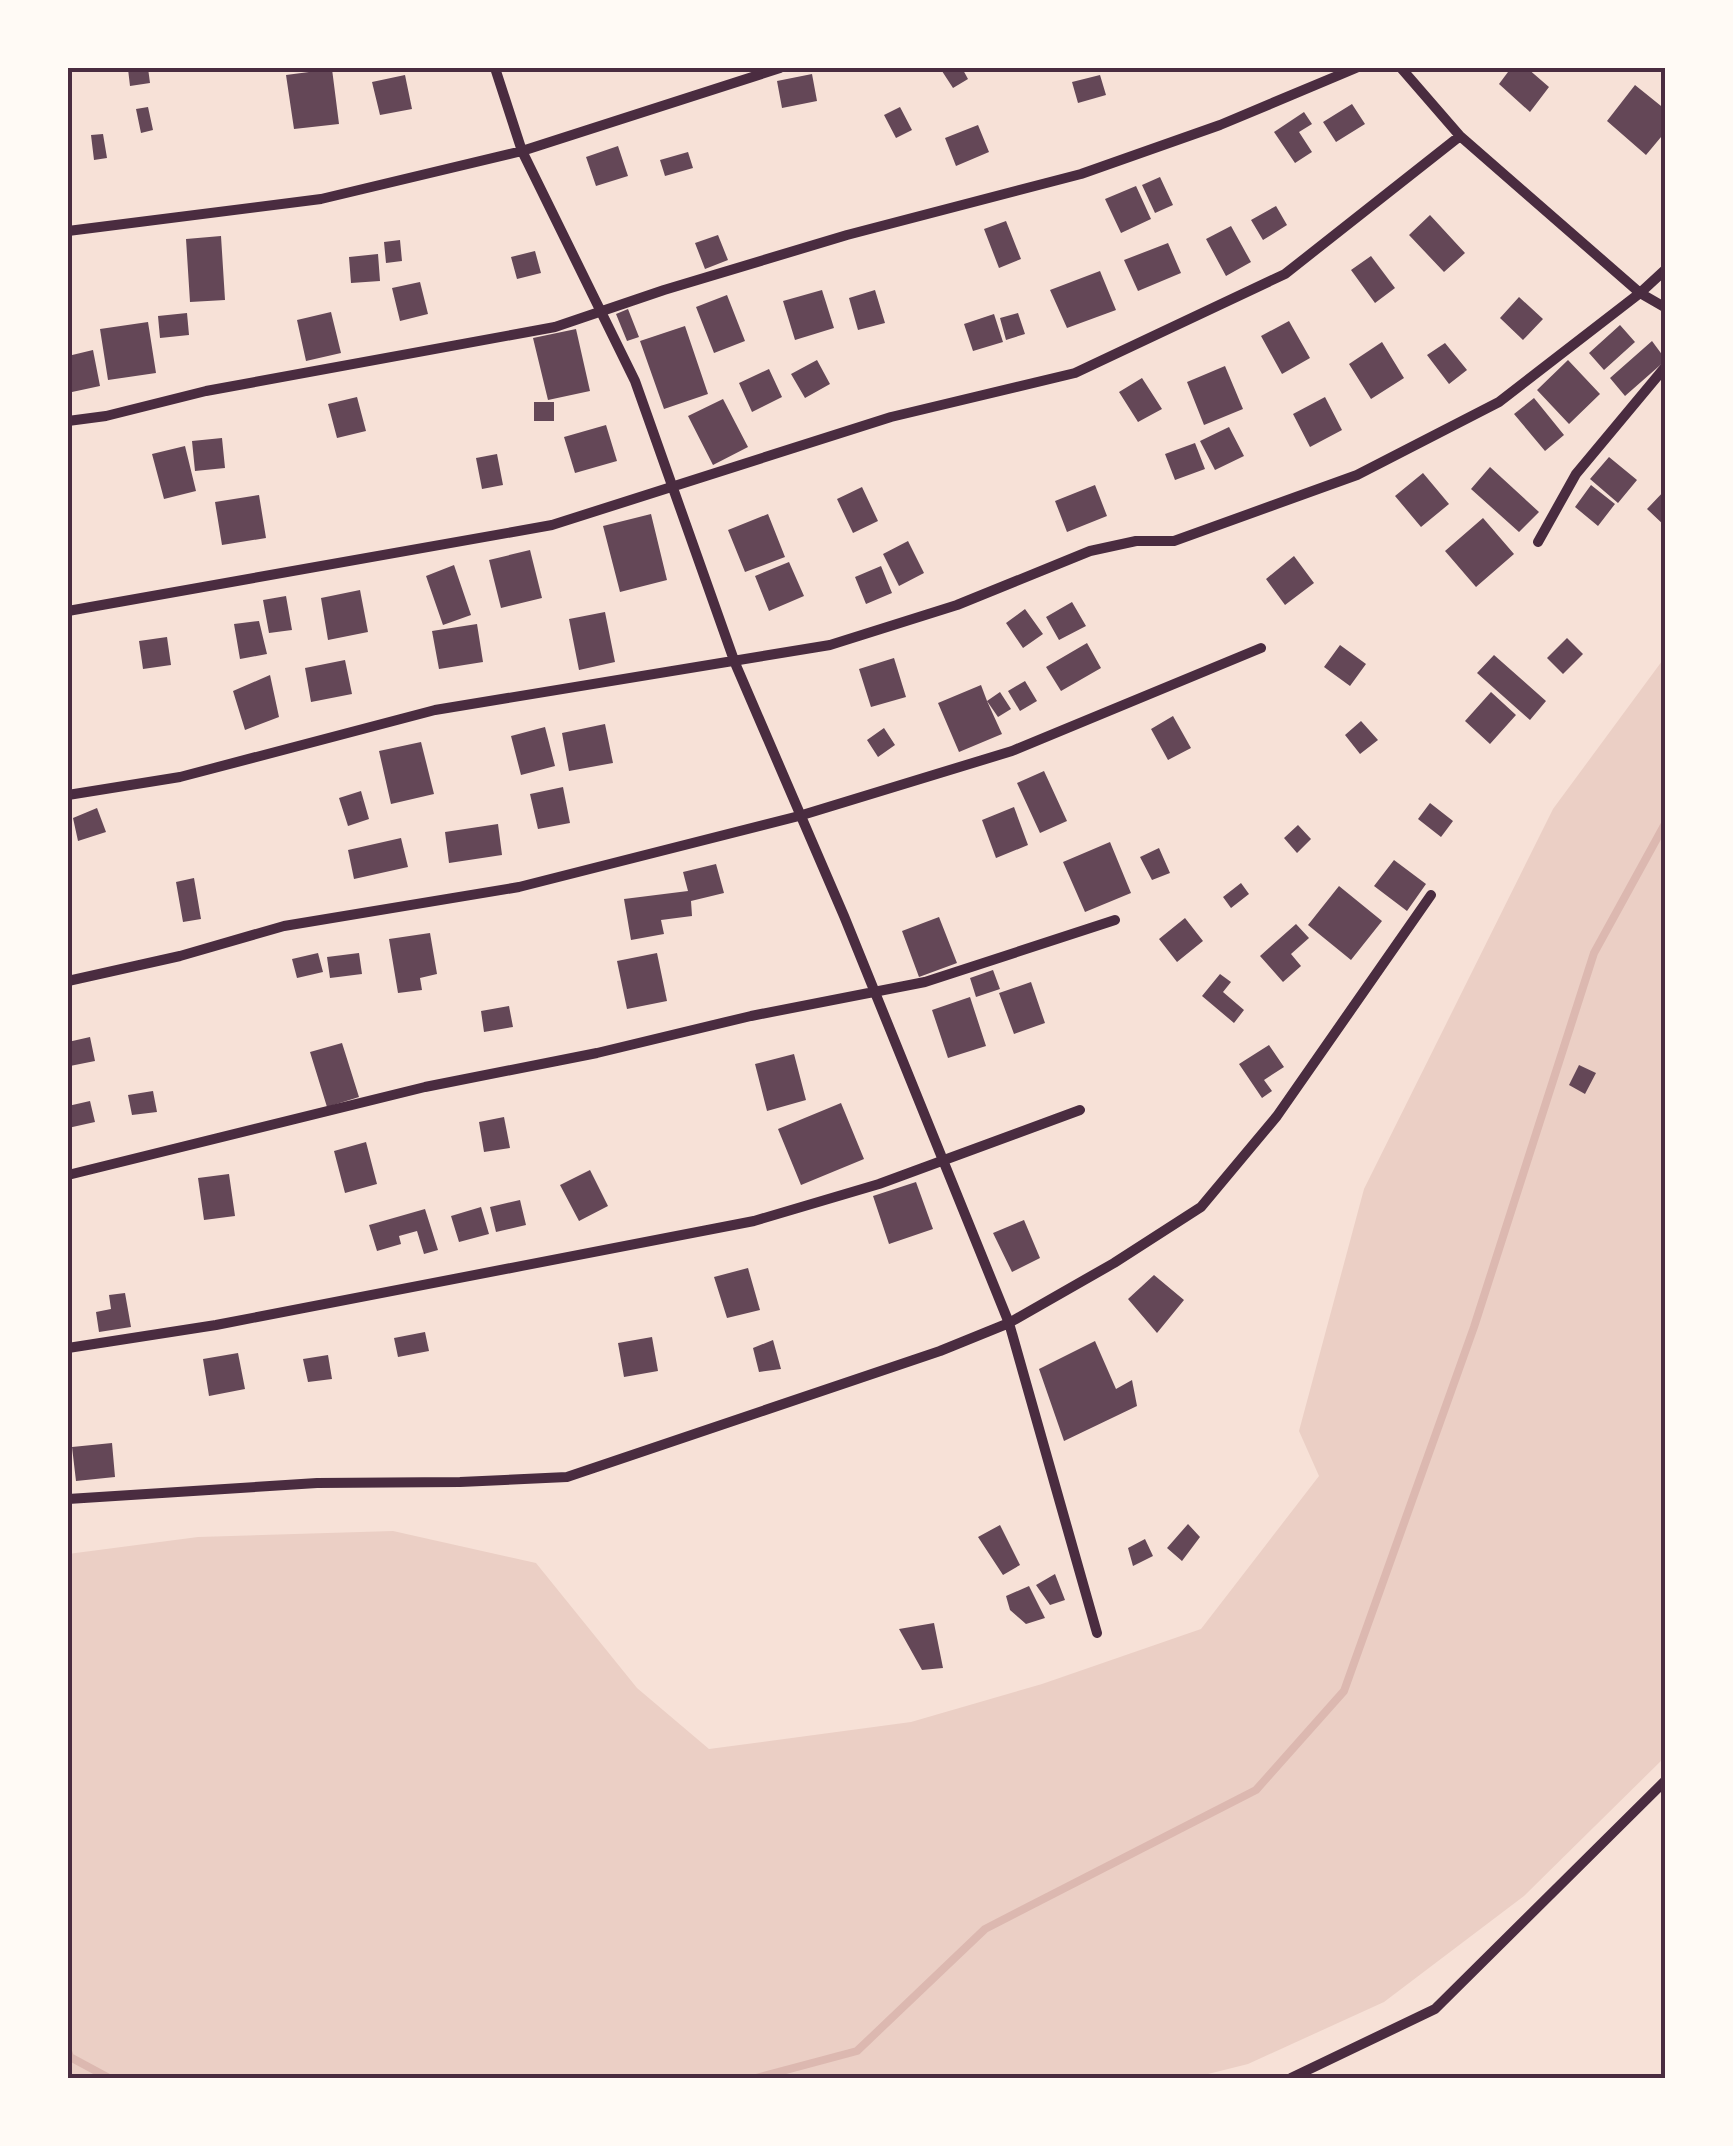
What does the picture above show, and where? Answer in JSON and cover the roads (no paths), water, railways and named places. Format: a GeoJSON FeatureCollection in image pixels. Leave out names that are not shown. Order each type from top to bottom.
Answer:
{"type":"FeatureCollection","features":[{"type":"Feature","properties":{"kind":"street"},"geometry":{"type":"LineString","coordinates":[[496,68],[522,151],[635,381],[735,663],[1009,1324],[1097,1633]]}},
{"type":"Feature","properties":{"kind":"street"},"geometry":{"type":"LineString","coordinates":[[68,231],[321,200],[522,151],[780,68]]}},
{"type":"Feature","properties":{"kind":"street"},"geometry":{"type":"LineString","coordinates":[[68,422],[206,391],[555,327],[846,235],[1081,174],[1220,126],[1356,68]]}},
{"type":"Feature","properties":{"kind":"street"},"geometry":{"type":"LineString","coordinates":[[1401,68],[1460,136],[1640,294],[1666,308]]}},
{"type":"Feature","properties":{"kind":"street"},"geometry":{"type":"LineString","coordinates":[[68,611],[552,525],[891,417],[1076,373],[1285,274],[1460,136]]}},
{"type":"Feature","properties":{"kind":"street"},"geometry":{"type":"LineString","coordinates":[[68,796],[180,777],[435,710],[830,645],[957,605],[1090,550],[1136,541],[1174,541],[1357,475],[1500,402],[1640,294],[1666,269]]}},
{"type":"Feature","properties":{"kind":"street"},"geometry":{"type":"LineString","coordinates":[[1538,542],[1576,474],[1666,366]]}},
{"type":"Feature","properties":{"kind":"street"},"geometry":{"type":"LineString","coordinates":[[68,981],[180,956],[284,926],[518,888],[799,816],[1012,750],[1261,648]]}},
{"type":"Feature","properties":{"kind":"street"},"geometry":{"type":"LineString","coordinates":[[68,1498],[317,1484],[566,1477],[1009,1324],[1201,1207],[1277,1116],[1431,896]]}},
{"type":"Feature","properties":{"kind":"street"},"geometry":{"type":"LineString","coordinates":[[68,1175],[425,1087],[924,982],[1115,920]]}},
{"type":"Feature","properties":{"kind":"street"},"geometry":{"type":"LineString","coordinates":[[68,1348],[216,1326],[754,1221],[942,1161],[1080,1110]]}},
{"type":"Feature","properties":{"kind":"street"},"geometry":{"type":"LineString","coordinates":[[1291,2078],[1435,2009],[1666,1780]]}},
{"type":"Feature","properties":{"kind":"waterway"},"geometry":{"type":"LineString","coordinates":[[756,2078],[857,2051],[985,1929],[1256,1790],[1344,1691],[1474,1327],[1594,953],[1666,822]]}},
{"type":"Feature","properties":{"kind":"waterway"},"geometry":{"type":"LineString","coordinates":[[68,2051],[70,2057],[109,2078]]}}]}
